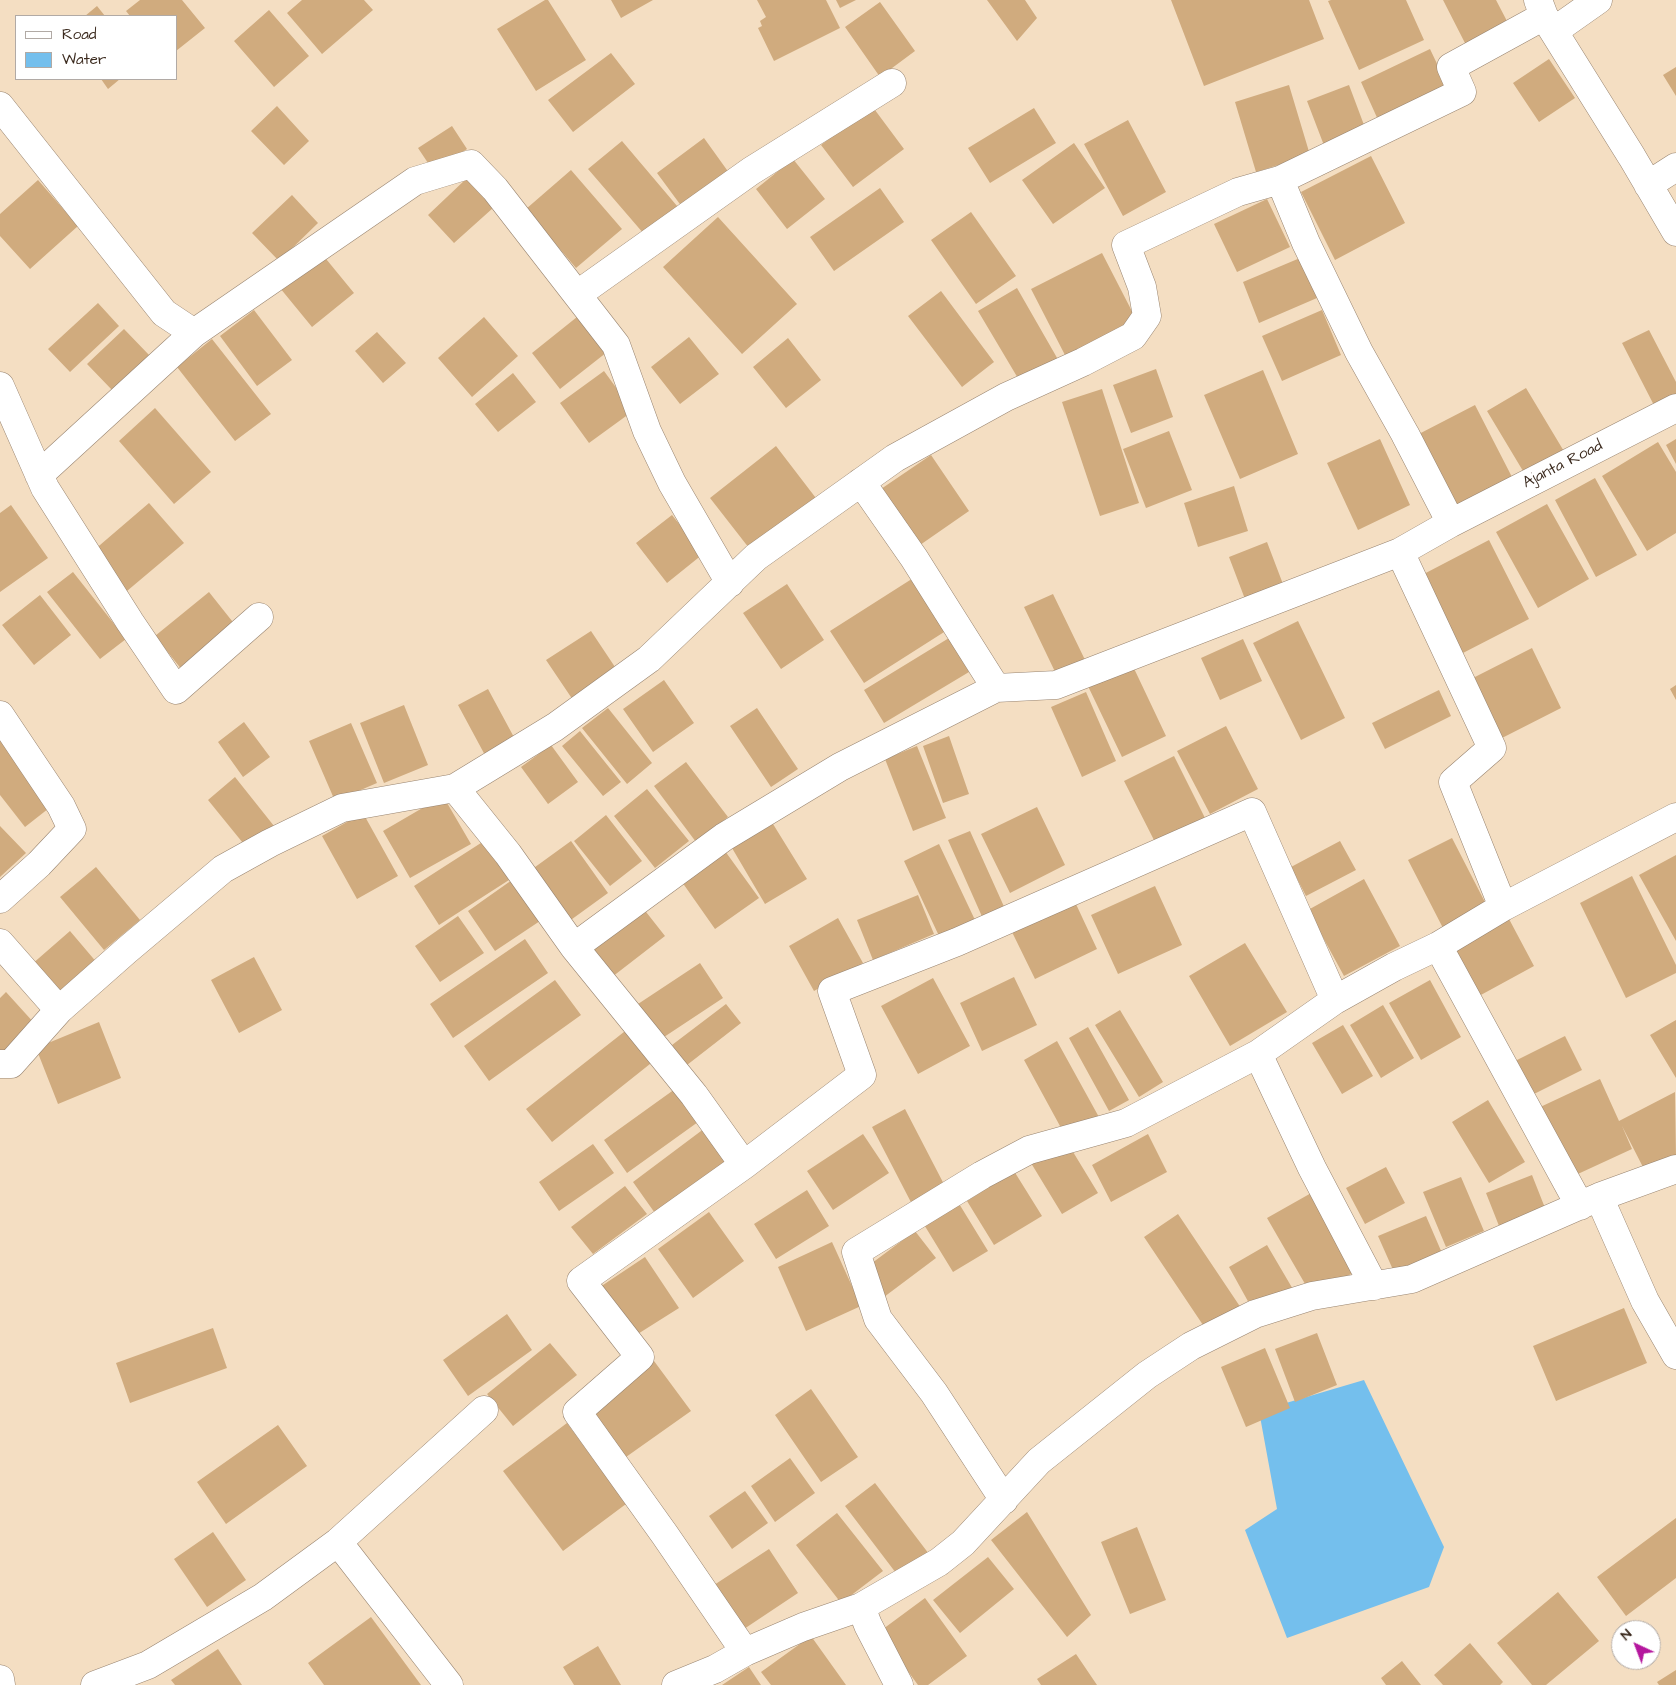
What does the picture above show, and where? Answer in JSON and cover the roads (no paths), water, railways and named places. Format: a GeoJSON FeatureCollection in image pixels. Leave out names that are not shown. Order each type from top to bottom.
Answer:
{"type":"FeatureCollection","features":[{"type":"Feature","properties":{"kind":"street"},"geometry":{"type":"LineString","coordinates":[[0,1064],[11,1064],[59,1010],[223,869],[270,843],[342,808],[455,788],[555,727],[649,659],[756,557],[895,458],[1006,397],[1083,362],[1133,336],[1147,316],[1142,287],[1126,245],[1238,192],[1280,180],[1462,92],[1451,67],[1545,16],[1598,0]]}},
{"type":"Feature","properties":{"kind":"street"},"geometry":{"type":"LineString","coordinates":[[1545,16],[1676,232]]}},
{"type":"Feature","properties":{"kind":"street"},"geometry":{"type":"LineString","coordinates":[[578,294],[751,171],[892,83]]}},
{"type":"Feature","properties":{"kind":"street"},"geometry":{"type":"LineString","coordinates":[[0,106],[164,313],[194,332]]}},
{"type":"Feature","properties":{"kind":"street"},"geometry":{"type":"LineString","coordinates":[[39,475],[194,332],[415,182],[471,164],[494,189],[616,345],[647,430],[672,483],[730,583]]}},
{"type":"Feature","properties":{"kind":"street"},"geometry":{"type":"LineString","coordinates":[[1648,185],[1676,167]]}},
{"type":"Feature","properties":{"kind":"street"},"geometry":{"type":"LineString","coordinates":[[1280,180],[1306,243],[1359,352],[1405,434],[1451,523]]}},
{"type":"Feature","properties":{"kind":"street"},"geometry":{"type":"LineString","coordinates":[[0,386],[39,475],[51,496],[125,614],[176,690],[259,617]]}},
{"type":"Feature","properties":{"kind":"street","name":"Ajanta Road"},"geometry":{"type":"LineString","coordinates":[[996,688],[1056,685],[1400,552],[1451,523],[1676,408]]}},
{"type":"Feature","properties":{"kind":"street"},"geometry":{"type":"LineString","coordinates":[[574,947],[724,837],[840,767],[996,688],[914,558],[861,482]]}},
{"type":"Feature","properties":{"kind":"street"},"geometry":{"type":"LineString","coordinates":[[1400,552],[1492,748],[1453,782],[1503,907]]}},
{"type":"Feature","properties":{"kind":"street"},"geometry":{"type":"LineString","coordinates":[[0,715],[61,806],[72,829],[39,864],[0,899]]}},
{"type":"Feature","properties":{"kind":"street"},"geometry":{"type":"LineString","coordinates":[[455,788],[508,854],[574,947],[694,1095],[744,1165]]}},
{"type":"Feature","properties":{"kind":"street"},"geometry":{"type":"LineString","coordinates":[[745,1652],[665,1535],[577,1412],[640,1357],[582,1281],[744,1165],[862,1075],[832,991],[957,942],[1252,812],[1335,1000]]}},
{"type":"Feature","properties":{"kind":"street"},"geometry":{"type":"LineString","coordinates":[[1004,1500],[934,1393],[878,1318],[856,1252],[982,1175],[1029,1150],[1126,1123],[1258,1054],[1335,1000],[1438,946],[1503,907],[1676,817]]}},
{"type":"Feature","properties":{"kind":"street"},"geometry":{"type":"LineString","coordinates":[[0,943],[59,1010]]}},
{"type":"Feature","properties":{"kind":"street"},"geometry":{"type":"LineString","coordinates":[[1438,946],[1590,1202],[1676,1355]]}},
{"type":"Feature","properties":{"kind":"street"},"geometry":{"type":"LineString","coordinates":[[1258,1054],[1312,1168],[1374,1286]]}},
{"type":"Feature","properties":{"kind":"street"},"geometry":{"type":"LineString","coordinates":[[676,1685],[715,1669],[745,1652],[803,1626],[861,1607],[939,1562],[963,1543],[1039,1461],[1147,1376],[1190,1346],[1255,1314],[1312,1296],[1412,1279],[1590,1202],[1676,1170]]}},
{"type":"Feature","properties":{"kind":"street"},"geometry":{"type":"LineString","coordinates":[[95,1685],[148,1665],[263,1597],[338,1542],[484,1410]]}},
{"type":"Feature","properties":{"kind":"street"},"geometry":{"type":"LineString","coordinates":[[338,1542],[449,1685]]}},
{"type":"Feature","properties":{"kind":"street"},"geometry":{"type":"LineString","coordinates":[[861,1607],[868,1625],[899,1685]]}},
{"type":"Feature","properties":{"kind":"street"},"geometry":{"type":"LineString","coordinates":[[0,1679],[1,1685]]}},
{"type":"Feature","properties":{"kind":"water"},"geometry":{"type":"Polygon","coordinates":[[[1364,1380],[1444,1547],[1429,1587],[1287,1638],[1245,1530],[1277,1509],[1259,1411],[1364,1380]]]}}]}
